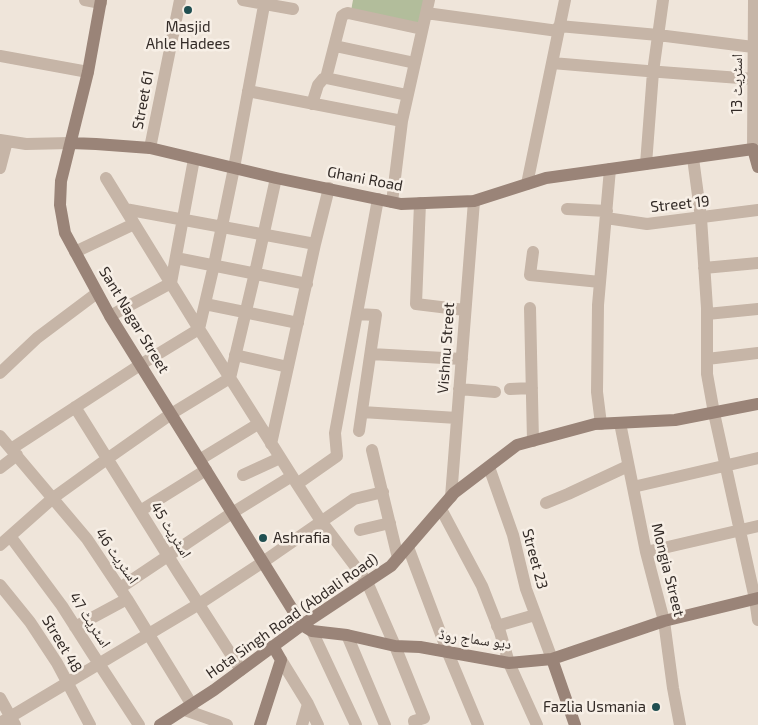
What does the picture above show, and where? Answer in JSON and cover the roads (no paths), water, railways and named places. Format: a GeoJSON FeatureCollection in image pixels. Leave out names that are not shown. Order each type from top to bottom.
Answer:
{"type":"FeatureCollection","features":[{"type":"Feature","properties":{"kind":"street"},"geometry":{"type":"LineString","coordinates":[[85,0],[101,1]]}},
{"type":"Feature","properties":{"kind":"street","name":"Street 61"},"geometry":{"type":"LineString","coordinates":[[150,148],[180,0]]}},
{"type":"Feature","properties":{"kind":"street"},"geometry":{"type":"LineString","coordinates":[[243,0],[265,2],[293,9]]}},
{"type":"Feature","properties":{"kind":"street"},"geometry":{"type":"LineString","coordinates":[[392,202],[402,121],[428,0]]}},
{"type":"Feature","properties":{"kind":"street"},"geometry":{"type":"LineString","coordinates":[[527,184],[565,0]]}},
{"type":"Feature","properties":{"kind":"street"},"geometry":{"type":"LineString","coordinates":[[646,164],[653,72],[663,0]]}},
{"type":"Feature","properties":{"kind":"street","name":"اسٹریٹ 13"},"geometry":{"type":"LineString","coordinates":[[754,0],[753,47],[756,158]]}},
{"type":"Feature","properties":{"kind":"street","name":"Sant Nagar Street"},"geometry":{"type":"LineString","coordinates":[[101,1],[88,72],[62,181],[60,205],[65,234],[110,316],[140,365],[263,562],[307,628]]}},
{"type":"Feature","properties":{"kind":"street"},"geometry":{"type":"LineString","coordinates":[[0,468],[14,452],[74,407],[199,329],[234,168],[265,2]]}},
{"type":"Feature","properties":{"kind":"street"},"geometry":{"type":"LineString","coordinates":[[326,78],[344,14],[348,13],[422,29]]}},
{"type":"Feature","properties":{"kind":"street"},"geometry":{"type":"LineString","coordinates":[[426,13],[559,29],[658,35],[753,47]]}},
{"type":"Feature","properties":{"kind":"street"},"geometry":{"type":"LineString","coordinates":[[335,46],[415,63]]}},
{"type":"Feature","properties":{"kind":"street"},"geometry":{"type":"LineString","coordinates":[[0,56],[88,72]]}},
{"type":"Feature","properties":{"kind":"street"},"geometry":{"type":"LineString","coordinates":[[552,63],[653,72],[755,73]]}},
{"type":"Feature","properties":{"kind":"street"},"geometry":{"type":"LineString","coordinates":[[312,104],[318,84],[326,78],[407,95]]}},
{"type":"Feature","properties":{"kind":"street"},"geometry":{"type":"LineString","coordinates":[[248,91],[402,121]]}},
{"type":"Feature","properties":{"kind":"street"},"geometry":{"type":"LineString","coordinates":[[0,168],[4,141]]}},
{"type":"Feature","properties":{"kind":"street","name":"Ghani Road"},"geometry":{"type":"LineString","coordinates":[[4,141],[26,144],[72,143],[150,148],[276,178],[401,204],[474,201],[546,178],[646,164],[693,158],[756,158]]}},
{"type":"Feature","properties":{"kind":"street"},"geometry":{"type":"LineString","coordinates":[[171,283],[194,158]]}},
{"type":"Feature","properties":{"kind":"street"},"geometry":{"type":"LineString","coordinates":[[693,158],[701,218],[707,314],[707,374],[756,599],[758,620]]}},
{"type":"Feature","properties":{"kind":"street"},"geometry":{"type":"LineString","coordinates":[[600,424],[597,392],[598,305],[610,169]]}},
{"type":"Feature","properties":{"kind":"street"},"geometry":{"type":"LineString","coordinates":[[106,178],[294,480],[321,521],[367,582],[424,718],[414,721],[415,725]]}},
{"type":"Feature","properties":{"kind":"street"},"geometry":{"type":"LineString","coordinates":[[0,545],[53,498],[171,414],[230,378],[276,178]]}},
{"type":"Feature","properties":{"kind":"street"},"geometry":{"type":"LineString","coordinates":[[271,444],[329,188]]}},
{"type":"Feature","properties":{"kind":"street"},"geometry":{"type":"LineString","coordinates":[[75,627],[124,593],[168,556],[232,513],[337,456],[335,433],[378,199]]}},
{"type":"Feature","properties":{"kind":"street","name":"Vishnu Street"},"geometry":{"type":"LineString","coordinates":[[451,497],[474,201]]}},
{"type":"Feature","properties":{"kind":"street"},"geometry":{"type":"LineString","coordinates":[[420,203],[416,304],[465,310]]}},
{"type":"Feature","properties":{"kind":"street"},"geometry":{"type":"LineString","coordinates":[[125,209],[315,244]]}},
{"type":"Feature","properties":{"kind":"street","name":"Street 19"},"geometry":{"type":"LineString","coordinates":[[567,209],[647,224],[758,210]]}},
{"type":"Feature","properties":{"kind":"street"},"geometry":{"type":"LineString","coordinates":[[75,252],[134,224]]}},
{"type":"Feature","properties":{"kind":"street"},"geometry":{"type":"LineString","coordinates":[[533,252],[530,275],[600,282]]}},
{"type":"Feature","properties":{"kind":"street"},"geometry":{"type":"LineString","coordinates":[[176,258],[306,284]]}},
{"type":"Feature","properties":{"kind":"street"},"geometry":{"type":"LineString","coordinates":[[704,268],[758,263]]}},
{"type":"Feature","properties":{"kind":"street"},"geometry":{"type":"LineString","coordinates":[[110,316],[171,283]]}},
{"type":"Feature","properties":{"kind":"street"},"geometry":{"type":"LineString","coordinates":[[0,373],[37,338],[97,293]]}},
{"type":"Feature","properties":{"kind":"street"},"geometry":{"type":"LineString","coordinates":[[205,304],[298,323]]}},
{"type":"Feature","properties":{"kind":"street"},"geometry":{"type":"LineString","coordinates":[[530,308],[533,441]]}},
{"type":"Feature","properties":{"kind":"street"},"geometry":{"type":"LineString","coordinates":[[707,314],[758,309]]}},
{"type":"Feature","properties":{"kind":"street"},"geometry":{"type":"LineString","coordinates":[[357,314],[376,315],[359,431]]}},
{"type":"Feature","properties":{"kind":"street"},"geometry":{"type":"LineString","coordinates":[[707,359],[758,353]]}},
{"type":"Feature","properties":{"kind":"street"},"geometry":{"type":"LineString","coordinates":[[371,354],[462,359]]}},
{"type":"Feature","properties":{"kind":"street"},"geometry":{"type":"LineString","coordinates":[[235,355],[288,367]]}},
{"type":"Feature","properties":{"kind":"street"},"geometry":{"type":"LineString","coordinates":[[510,389],[532,388]]}},
{"type":"Feature","properties":{"kind":"street"},"geometry":{"type":"LineString","coordinates":[[459,390],[495,392]]}},
{"type":"Feature","properties":{"kind":"street","name":"Hota Singh Road (Abdali Road)"},"geometry":{"type":"LineString","coordinates":[[160,725],[189,707],[273,646],[307,628],[367,582],[392,566],[454,493],[517,446],[595,424],[675,420],[758,404]]}},
{"type":"Feature","properties":{"kind":"street","name":"اسٹریٹ 45"},"geometry":{"type":"LineString","coordinates":[[74,407],[241,670]]}},
{"type":"Feature","properties":{"kind":"street"},"geometry":{"type":"LineString","coordinates":[[362,412],[457,418]]}},
{"type":"Feature","properties":{"kind":"street","name":"Mongia Street"},"geometry":{"type":"LineString","coordinates":[[620,423],[646,552],[664,621],[680,725]]}},
{"type":"Feature","properties":{"kind":"street"},"geometry":{"type":"LineString","coordinates":[[140,511],[258,424]]}},
{"type":"Feature","properties":{"kind":"street","name":"اسٹریٹ 46"},"geometry":{"type":"LineString","coordinates":[[0,436],[87,539],[149,634],[189,707]]}},
{"type":"Feature","properties":{"kind":"street"},"geometry":{"type":"LineString","coordinates":[[372,450],[398,558]]}},
{"type":"Feature","properties":{"kind":"street"},"geometry":{"type":"LineString","coordinates":[[243,475],[280,458]]}},
{"type":"Feature","properties":{"kind":"street"},"geometry":{"type":"LineString","coordinates":[[633,487],[758,458]]}},
{"type":"Feature","properties":{"kind":"street"},"geometry":{"type":"LineString","coordinates":[[546,503],[628,466]]}},
{"type":"Feature","properties":{"kind":"street","name":"Street 23"},"geometry":{"type":"LineString","coordinates":[[489,467],[513,535],[526,589],[552,659]]}},
{"type":"Feature","properties":{"kind":"street"},"geometry":{"type":"LineString","coordinates":[[0,698],[8,722],[67,683],[199,604],[354,499],[382,492]]}},
{"type":"Feature","properties":{"kind":"street"},"geometry":{"type":"LineString","coordinates":[[441,509],[482,586],[509,663],[537,725]]}},
{"type":"Feature","properties":{"kind":"street"},"geometry":{"type":"LineString","coordinates":[[360,530],[390,523]]}},
{"type":"Feature","properties":{"kind":"street"},"geometry":{"type":"LineString","coordinates":[[646,552],[758,526]]}},
{"type":"Feature","properties":{"kind":"street","name":"اسٹریٹ 47"},"geometry":{"type":"LineString","coordinates":[[10,536],[62,606],[139,725]]}},
{"type":"Feature","properties":{"kind":"street"},"geometry":{"type":"LineString","coordinates":[[408,547],[448,653],[478,725]]}},
{"type":"Feature","properties":{"kind":"street","name":"Street 48"},"geometry":{"type":"LineString","coordinates":[[0,585],[30,622],[57,663],[90,725]]}},
{"type":"Feature","properties":{"kind":"street","name":"دیو سماج روڈ"},"geometry":{"type":"LineString","coordinates":[[307,628],[395,646],[420,648],[509,663],[552,659],[664,621],[756,599]]}},
{"type":"Feature","properties":{"kind":"street"},"geometry":{"type":"LineString","coordinates":[[497,626],[535,615]]}},
{"type":"Feature","properties":{"kind":"street"},"geometry":{"type":"LineString","coordinates":[[307,628],[356,725]]}},
{"type":"Feature","properties":{"kind":"street"},"geometry":{"type":"LineString","coordinates":[[347,635],[385,725]]}},
{"type":"Feature","properties":{"kind":"street"},"geometry":{"type":"LineString","coordinates":[[273,646],[308,704],[318,725]]}},
{"type":"Feature","properties":{"kind":"street"},"geometry":{"type":"LineString","coordinates":[[552,659],[575,725]]}},
{"type":"Feature","properties":{"kind":"street"},"geometry":{"type":"LineString","coordinates":[[260,725],[281,660]]}},
{"type":"Feature","properties":{"kind":"street"},"geometry":{"type":"LineString","coordinates":[[302,725],[308,704]]}},
{"type":"Feature","properties":{"kind":"street"},"geometry":{"type":"LineString","coordinates":[[189,707],[226,725]]}},
{"type":"Feature","properties":{"kind":"place","name":"Masjid Ahle Hadees"},"geometry":{"type":"Point","coordinates":[188,10]}},
{"type":"Feature","properties":{"kind":"place","name":"Ashrafia"},"geometry":{"type":"Point","coordinates":[263,538]}},
{"type":"Feature","properties":{"kind":"place","name":"Fazlia Usmania"},"geometry":{"type":"Point","coordinates":[656,707]}}]}
